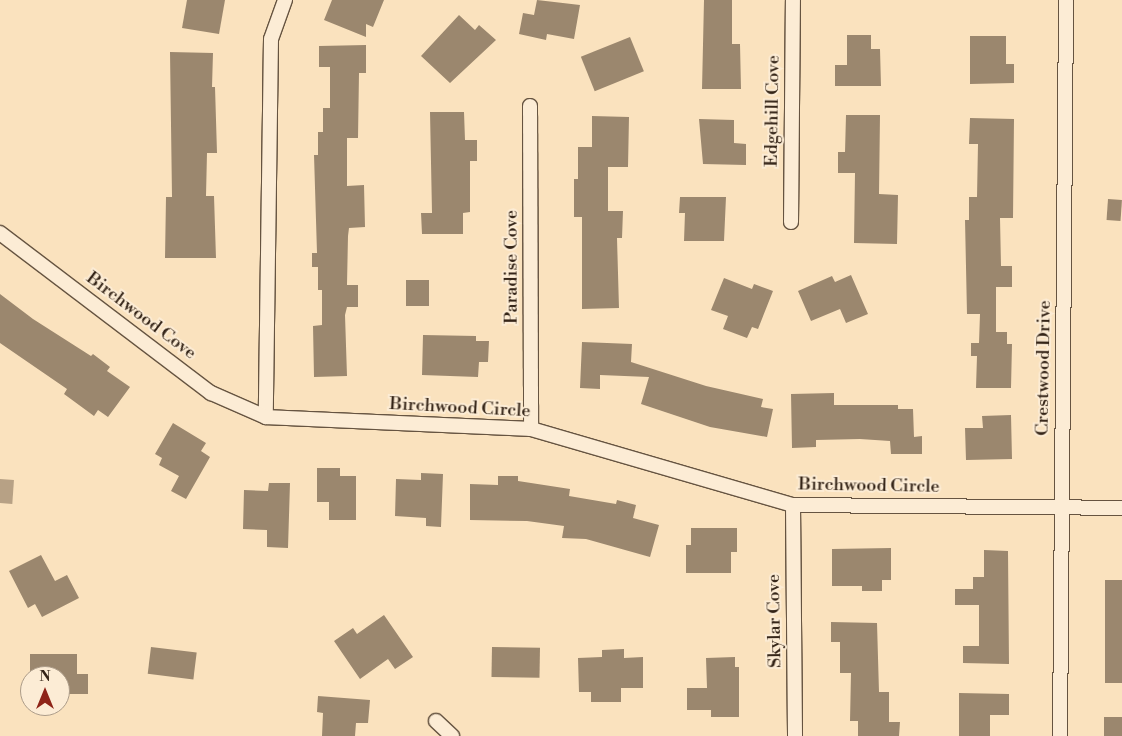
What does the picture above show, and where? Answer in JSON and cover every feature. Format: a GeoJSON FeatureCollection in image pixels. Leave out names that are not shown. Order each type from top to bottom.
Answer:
{"type":"FeatureCollection","features":[{"type":"Feature","properties":{"kind":"street"},"geometry":{"type":"LineString","coordinates":[[266,417],[271,39],[284,0]]}},
{"type":"Feature","properties":{"kind":"street","name":"Edgehill Cove"},"geometry":{"type":"LineString","coordinates":[[791,222],[793,0]]}},
{"type":"Feature","properties":{"kind":"street","name":"Crestwood Drive"},"geometry":{"type":"LineString","coordinates":[[1060,736],[1066,0]]}},
{"type":"Feature","properties":{"kind":"street","name":"Paradise Cove"},"geometry":{"type":"LineString","coordinates":[[530,106],[531,429]]}},
{"type":"Feature","properties":{"kind":"street","name":"Birchwood Cove"},"geometry":{"type":"LineString","coordinates":[[0,233],[211,393],[266,417]]}},
{"type":"Feature","properties":{"kind":"street","name":"Birchwood Circle"},"geometry":{"type":"LineString","coordinates":[[266,417],[531,429],[792,505],[1061,507]]}},
{"type":"Feature","properties":{"kind":"street","name":"Skylar Cove"},"geometry":{"type":"LineString","coordinates":[[792,505],[795,736]]}},
{"type":"Feature","properties":{"kind":"street"},"geometry":{"type":"LineString","coordinates":[[1061,507],[1122,508]]}},
{"type":"Feature","properties":{"kind":"street"},"geometry":{"type":"LineString","coordinates":[[436,721],[452,736]]}},
{"type":"Feature","properties":{"kind":"shaded area"},"geometry":{"type":"Polygon","coordinates":[[[0,479],[14,480],[12,504],[0,503],[0,479]]]}},
{"type":"Feature","properties":{"kind":"building"},"geometry":{"type":"Polygon","coordinates":[[[187,0],[225,0],[219,34],[182,28],[187,0]]]}},
{"type":"Feature","properties":{"kind":"building"},"geometry":{"type":"Polygon","coordinates":[[[332,0],[384,0],[373,27],[366,24],[366,37],[324,20],[332,0]]]}},
{"type":"Feature","properties":{"kind":"building"},"geometry":{"type":"Polygon","coordinates":[[[537,0],[580,5],[574,39],[547,34],[546,40],[519,34],[523,13],[534,15],[537,0]]]}},
{"type":"Feature","properties":{"kind":"building"},"geometry":{"type":"Polygon","coordinates":[[[704,0],[732,0],[732,44],[740,44],[741,89],[702,89],[704,0]]]}},
{"type":"Feature","properties":{"kind":"building"},"geometry":{"type":"Polygon","coordinates":[[[459,15],[475,30],[479,25],[496,40],[450,83],[421,56],[459,15]]]}},
{"type":"Feature","properties":{"kind":"building"},"geometry":{"type":"Polygon","coordinates":[[[847,35],[871,35],[871,49],[880,49],[881,86],[835,86],[835,65],[847,65],[847,35]]]}},
{"type":"Feature","properties":{"kind":"building"},"geometry":{"type":"Polygon","coordinates":[[[970,36],[1006,36],[1006,64],[1014,64],[1014,83],[970,84],[970,36]]]}},
{"type":"Feature","properties":{"kind":"building"},"geometry":{"type":"Polygon","coordinates":[[[630,37],[644,71],[595,91],[581,57],[630,37]]]}},
{"type":"Feature","properties":{"kind":"building"},"geometry":{"type":"Polygon","coordinates":[[[366,45],[366,73],[359,73],[358,138],[347,138],[347,186],[364,185],[365,227],[349,228],[348,236],[347,285],[358,285],[358,307],[347,307],[345,315],[347,376],[314,377],[313,326],[322,325],[322,290],[318,290],[318,267],[312,267],[312,253],[317,253],[314,155],[318,155],[318,132],[323,132],[323,108],[330,108],[330,67],[319,67],[319,46],[366,45]]]}},
{"type":"Feature","properties":{"kind":"building"},"geometry":{"type":"Polygon","coordinates":[[[170,52],[213,53],[212,87],[215,87],[217,153],[207,153],[206,196],[214,196],[216,258],[165,258],[166,197],[172,197],[170,52]]]}},
{"type":"Feature","properties":{"kind":"building"},"geometry":{"type":"Polygon","coordinates":[[[430,112],[464,112],[465,140],[477,140],[477,161],[470,161],[470,212],[463,213],[463,234],[422,234],[421,213],[432,213],[430,112]]]}},
{"type":"Feature","properties":{"kind":"building"},"geometry":{"type":"Polygon","coordinates":[[[846,115],[880,115],[879,194],[898,195],[897,244],[854,243],[855,173],[838,173],[838,152],[845,152],[846,115]]]}},
{"type":"Feature","properties":{"kind":"building"},"geometry":{"type":"Polygon","coordinates":[[[592,116],[629,117],[628,167],[608,167],[608,211],[623,211],[622,238],[617,238],[619,308],[582,309],[582,217],[574,217],[574,179],[578,179],[578,147],[592,147],[592,116]]]}},
{"type":"Feature","properties":{"kind":"building"},"geometry":{"type":"Polygon","coordinates":[[[970,118],[1014,119],[1013,218],[1000,218],[1001,266],[1012,266],[1012,287],[996,287],[996,332],[1007,332],[1007,344],[1012,344],[1011,388],[976,388],[977,356],[971,356],[971,343],[979,343],[980,314],[967,314],[965,220],[969,220],[969,197],[977,197],[978,144],[969,144],[970,118]]]}},
{"type":"Feature","properties":{"kind":"building"},"geometry":{"type":"Polygon","coordinates":[[[699,119],[734,120],[734,143],[746,144],[746,165],[703,164],[699,119]]]}},
{"type":"Feature","properties":{"kind":"building"},"geometry":{"type":"Polygon","coordinates":[[[680,197],[726,197],[724,241],[684,241],[685,213],[679,213],[680,197]]]}},
{"type":"Feature","properties":{"kind":"building"},"geometry":{"type":"Polygon","coordinates":[[[1108,199],[1122,200],[1121,221],[1107,220],[1108,199]]]}},
{"type":"Feature","properties":{"kind":"building"},"geometry":{"type":"Polygon","coordinates":[[[851,275],[868,314],[846,323],[840,309],[811,321],[798,291],[832,276],[835,282],[851,275]]]}},
{"type":"Feature","properties":{"kind":"building"},"geometry":{"type":"Polygon","coordinates":[[[724,278],[752,289],[754,284],[773,291],[758,329],[752,327],[747,338],[723,329],[728,316],[711,310],[724,278]]]}},
{"type":"Feature","properties":{"kind":"building"},"geometry":{"type":"Polygon","coordinates":[[[406,280],[429,280],[429,306],[406,306],[406,280]]]}},
{"type":"Feature","properties":{"kind":"building"},"geometry":{"type":"Polygon","coordinates":[[[0,294],[33,319],[91,356],[93,354],[110,367],[107,371],[130,387],[108,417],[98,410],[94,416],[64,394],[67,389],[0,343],[0,294]]]}},
{"type":"Feature","properties":{"kind":"building"},"geometry":{"type":"Polygon","coordinates":[[[423,335],[476,336],[476,341],[489,341],[488,362],[479,362],[478,377],[422,375],[423,335]]]}},
{"type":"Feature","properties":{"kind":"building"},"geometry":{"type":"Polygon","coordinates":[[[582,342],[632,344],[631,362],[706,386],[763,399],[761,407],[773,409],[767,437],[710,427],[641,404],[649,377],[600,375],[600,389],[580,388],[582,342]]]}},
{"type":"Feature","properties":{"kind":"building"},"geometry":{"type":"Polygon","coordinates":[[[834,393],[834,405],[898,405],[898,409],[913,409],[914,437],[922,436],[922,454],[891,454],[890,441],[860,439],[816,440],[816,447],[792,448],[791,394],[834,393]]]}},
{"type":"Feature","properties":{"kind":"building"},"geometry":{"type":"Polygon","coordinates":[[[1011,415],[1012,459],[966,460],[965,428],[983,428],[982,416],[1011,415]]]}},
{"type":"Feature","properties":{"kind":"building"},"geometry":{"type":"Polygon","coordinates":[[[173,423],[206,443],[201,451],[210,457],[186,499],[171,491],[179,476],[159,465],[162,458],[155,454],[173,423]]]}},
{"type":"Feature","properties":{"kind":"building"},"geometry":{"type":"Polygon","coordinates":[[[317,468],[340,468],[340,476],[356,476],[356,520],[329,520],[329,502],[317,502],[317,468]]]}},
{"type":"Feature","properties":{"kind":"building"},"geometry":{"type":"Polygon","coordinates":[[[421,473],[443,474],[441,527],[426,526],[426,518],[395,516],[396,479],[421,480],[421,473]]]}},
{"type":"Feature","properties":{"kind":"building"},"geometry":{"type":"Polygon","coordinates":[[[498,476],[518,476],[518,481],[570,489],[569,496],[616,504],[617,500],[636,505],[633,518],[659,525],[650,557],[586,539],[562,538],[564,526],[527,521],[470,520],[470,484],[498,485],[498,476]]]}},
{"type":"Feature","properties":{"kind":"building"},"geometry":{"type":"Polygon","coordinates":[[[269,483],[290,483],[288,548],[267,547],[267,530],[243,529],[244,490],[268,491],[269,483]]]}},
{"type":"Feature","properties":{"kind":"building"},"geometry":{"type":"Polygon","coordinates":[[[691,528],[737,528],[737,552],[731,552],[731,573],[686,573],[686,545],[691,545],[691,528]]]}},
{"type":"Feature","properties":{"kind":"building"},"geometry":{"type":"Polygon","coordinates":[[[891,548],[891,580],[882,580],[882,591],[862,591],[862,586],[832,586],[832,549],[891,548]]]}},
{"type":"Feature","properties":{"kind":"building"},"geometry":{"type":"Polygon","coordinates":[[[984,550],[1008,551],[1009,664],[963,663],[963,646],[979,646],[979,605],[955,605],[955,589],[973,589],[973,577],[984,577],[984,550]]]}},
{"type":"Feature","properties":{"kind":"building"},"geometry":{"type":"Polygon","coordinates":[[[41,555],[55,581],[67,575],[79,598],[42,617],[35,604],[28,608],[9,571],[41,555]]]}},
{"type":"Feature","properties":{"kind":"building"},"geometry":{"type":"Polygon","coordinates":[[[1105,580],[1122,580],[1122,683],[1105,683],[1105,580]]]}},
{"type":"Feature","properties":{"kind":"building"},"geometry":{"type":"Polygon","coordinates":[[[384,615],[413,657],[395,669],[388,659],[360,679],[334,641],[353,628],[357,634],[384,615]]]}},
{"type":"Feature","properties":{"kind":"building"},"geometry":{"type":"Polygon","coordinates":[[[831,622],[877,623],[879,692],[889,692],[889,722],[900,722],[899,736],[858,736],[858,721],[850,721],[851,673],[840,673],[840,642],[831,642],[831,622]]]}},
{"type":"Feature","properties":{"kind":"building"},"geometry":{"type":"Polygon","coordinates":[[[151,647],[197,653],[193,679],[148,674],[151,647]]]}},
{"type":"Feature","properties":{"kind":"building"},"geometry":{"type":"Polygon","coordinates":[[[492,647],[540,648],[539,678],[491,677],[492,647]]]}},
{"type":"Feature","properties":{"kind":"building"},"geometry":{"type":"Polygon","coordinates":[[[624,649],[624,658],[643,657],[643,688],[621,688],[621,702],[591,702],[591,692],[579,692],[578,658],[602,657],[602,650],[624,649]]]}},
{"type":"Feature","properties":{"kind":"building"},"geometry":{"type":"Polygon","coordinates":[[[30,654],[77,654],[77,674],[88,674],[88,694],[70,694],[70,666],[30,666],[30,654]]]}},
{"type":"Feature","properties":{"kind":"building"},"geometry":{"type":"Polygon","coordinates":[[[735,657],[735,667],[739,667],[739,717],[711,717],[711,710],[687,710],[687,688],[707,688],[706,658],[735,657]]]}},
{"type":"Feature","properties":{"kind":"building"},"geometry":{"type":"Polygon","coordinates":[[[959,693],[1009,694],[1009,715],[990,715],[990,736],[959,736],[959,693]]]}},
{"type":"Feature","properties":{"kind":"building"},"geometry":{"type":"Polygon","coordinates":[[[318,696],[370,700],[368,723],[356,723],[355,736],[322,736],[323,713],[317,712],[318,696]]]}},
{"type":"Feature","properties":{"kind":"building"},"geometry":{"type":"Polygon","coordinates":[[[1104,717],[1122,717],[1122,736],[1104,736],[1104,717]]]}}]}
